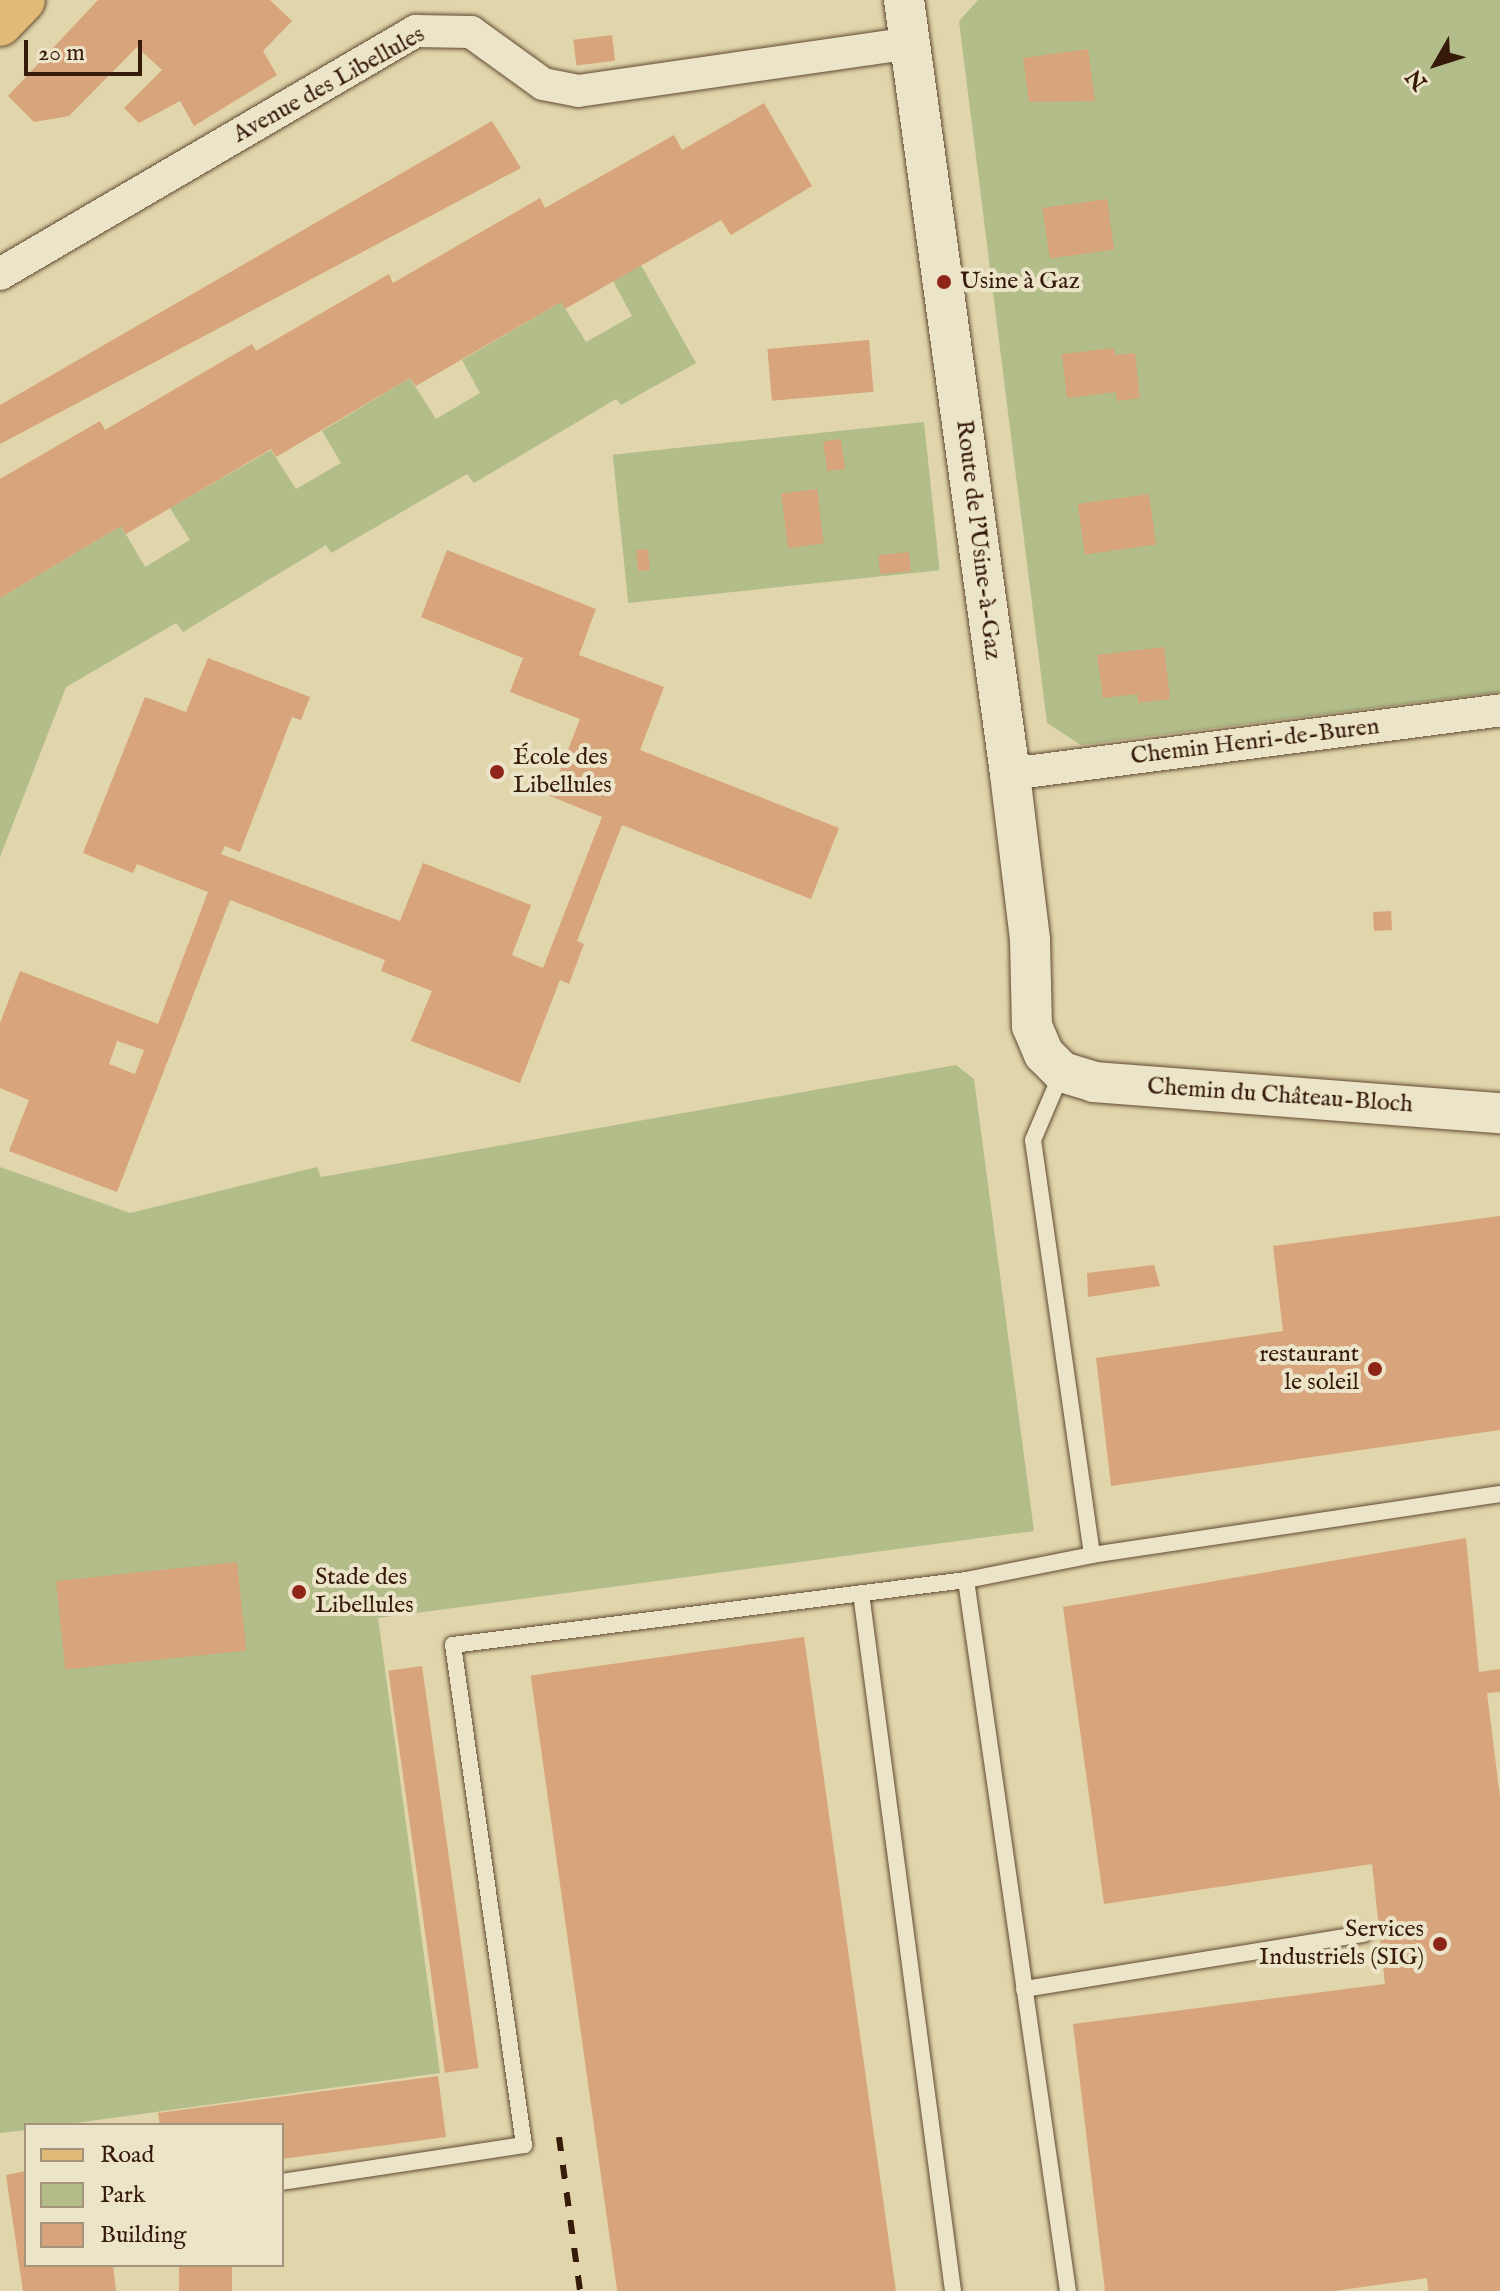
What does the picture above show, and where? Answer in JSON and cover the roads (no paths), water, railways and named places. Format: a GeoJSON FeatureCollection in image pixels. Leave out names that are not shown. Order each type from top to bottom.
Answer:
{"type":"FeatureCollection","features":[{"type":"Feature","properties":{"kind":"main road"},"geometry":{"type":"LineString","coordinates":[[0,24],[23,0]]}},
{"type":"Feature","properties":{"kind":"street","name":"Route de l'Usine-à-Gaz"},"geometry":{"type":"LineString","coordinates":[[904,0],[1010,774],[1030,940],[1032,1026],[1044,1054],[1062,1072]]}},
{"type":"Feature","properties":{"kind":"street","name":"Avenue des Libellules"},"geometry":{"type":"LineString","coordinates":[[0,274],[416,31],[471,32],[543,84],[578,91],[911,43]]}},
{"type":"Feature","properties":{"kind":"street","name":"Chemin Henri-de-Buren"},"geometry":{"type":"LineString","coordinates":[[1010,774],[1500,710]]}},
{"type":"Feature","properties":{"kind":"street","name":"Chemin du Château-Bloch"},"geometry":{"type":"LineString","coordinates":[[1062,1072],[1094,1082],[1500,1113]]}},
{"type":"Feature","properties":{"kind":"lane"},"geometry":{"type":"LineString","coordinates":[[1062,1072],[1033,1140],[1092,1555]]}},
{"type":"Feature","properties":{"kind":"lane"},"geometry":{"type":"LineString","coordinates":[[284,2182],[524,2145],[453,1645],[966,1580],[1092,1555],[1500,1494]]}},
{"type":"Feature","properties":{"kind":"lane"},"geometry":{"type":"LineString","coordinates":[[966,1580],[1068,2291]]}},
{"type":"Feature","properties":{"kind":"lane"},"geometry":{"type":"LineString","coordinates":[[861,1593],[953,2291]]}},
{"type":"Feature","properties":{"kind":"lane"},"geometry":{"type":"LineString","coordinates":[[1024,1989],[1364,1934]]}},
{"type":"Feature","properties":{"kind":"railway"},"geometry":{"type":"LineString","coordinates":[[559,2137],[580,2291]]}},
{"type":"Feature","properties":{"kind":"place","name":"Usine à Gaz"},"geometry":{"type":"Point","coordinates":[944,282]}},
{"type":"Feature","properties":{"kind":"place","name":"École des Libellules"},"geometry":{"type":"Point","coordinates":[497,772]}},
{"type":"Feature","properties":{"kind":"place","name":"restaurant le soleil"},"geometry":{"type":"Point","coordinates":[1375,1369]}},
{"type":"Feature","properties":{"kind":"place","name":"Stade des Libellules"},"geometry":{"type":"Point","coordinates":[299,1592]}},
{"type":"Feature","properties":{"kind":"place","name":"Services Industriels (SIG)"},"geometry":{"type":"Point","coordinates":[1440,1944]}}]}
